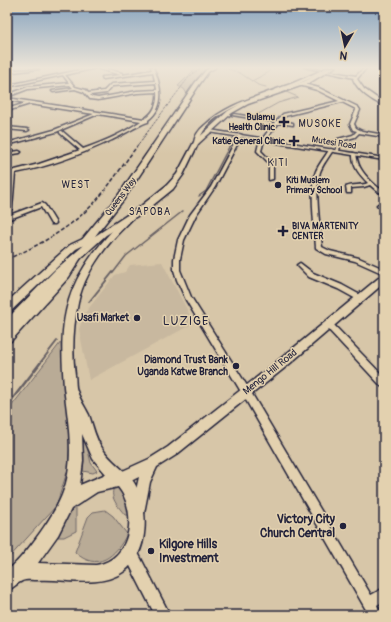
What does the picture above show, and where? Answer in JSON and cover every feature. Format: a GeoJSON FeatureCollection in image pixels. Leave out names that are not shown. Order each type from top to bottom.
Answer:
{"type":"FeatureCollection","features":[{"type":"Feature","properties":{"kind":"highway","name":"Queens Way"},"geometry":{"type":"LineString","coordinates":[[85,241],[120,199],[189,96]]}},
{"type":"Feature","properties":{"kind":"highway"},"geometry":{"type":"LineString","coordinates":[[54,277],[103,233],[144,208],[170,187],[180,175],[198,140],[215,125],[239,106],[264,96]]}},
{"type":"Feature","properties":{"kind":"highway"},"geometry":{"type":"LineString","coordinates":[[208,123],[215,125]]}},
{"type":"Feature","properties":{"kind":"highway"},"geometry":{"type":"LineString","coordinates":[[7,327],[54,277],[85,241]]}},
{"type":"Feature","properties":{"kind":"main road"},"geometry":{"type":"LineString","coordinates":[[372,96],[384,105]]}},
{"type":"Feature","properties":{"kind":"main road"},"geometry":{"type":"LineString","coordinates":[[13,577],[40,549],[66,504],[74,483],[76,452],[66,345],[70,315],[76,292],[96,252],[130,217]]}},
{"type":"Feature","properties":{"kind":"main road","name":"Queens Way"},"geometry":{"type":"LineString","coordinates":[[7,308],[73,247],[85,241]]}},
{"type":"Feature","properties":{"kind":"main road"},"geometry":{"type":"LineString","coordinates":[[7,338],[66,275],[79,254]]}},
{"type":"Feature","properties":{"kind":"main road","name":"Mengo Hill Road"},"geometry":{"type":"LineString","coordinates":[[121,479],[153,463],[172,451],[329,325],[384,278]]}},
{"type":"Feature","properties":{"kind":"main road"},"geometry":{"type":"LineString","coordinates":[[70,388],[84,420],[94,449],[103,462],[131,491],[135,500],[137,522]]}},
{"type":"Feature","properties":{"kind":"main road"},"geometry":{"type":"LineString","coordinates":[[13,577],[64,571],[94,574],[108,571],[119,565],[134,541],[142,488],[153,463]]}},
{"type":"Feature","properties":{"kind":"main road"},"geometry":{"type":"LineString","coordinates":[[66,504],[87,489],[113,479],[121,479]]}},
{"type":"Feature","properties":{"kind":"street"},"geometry":{"type":"LineString","coordinates":[[89,96],[97,101],[119,96]]}},
{"type":"Feature","properties":{"kind":"street"},"geometry":{"type":"LineString","coordinates":[[7,173],[13,173],[52,162],[83,151],[147,121],[157,109],[158,96]]}},
{"type":"Feature","properties":{"kind":"street"},"geometry":{"type":"LineString","coordinates":[[198,140],[200,132],[221,112],[232,106],[262,96]]}},
{"type":"Feature","properties":{"kind":"street"},"geometry":{"type":"LineString","coordinates":[[331,96],[358,109],[352,124],[353,128],[359,131],[384,136]]}},
{"type":"Feature","properties":{"kind":"street"},"geometry":{"type":"LineString","coordinates":[[7,97],[31,103],[147,121]]}},
{"type":"Feature","properties":{"kind":"street"},"geometry":{"type":"LineString","coordinates":[[271,179],[271,163],[259,151],[263,139],[276,122],[284,115],[289,113],[341,101]]}},
{"type":"Feature","properties":{"kind":"street"},"geometry":{"type":"LineString","coordinates":[[7,110],[31,103]]}},
{"type":"Feature","properties":{"kind":"street"},"geometry":{"type":"LineString","coordinates":[[88,112],[92,108]]}},
{"type":"Feature","properties":{"kind":"street"},"geometry":{"type":"LineString","coordinates":[[7,144],[55,131],[98,113]]}},
{"type":"Feature","properties":{"kind":"street"},"geometry":{"type":"LineString","coordinates":[[234,115],[292,124]]}},
{"type":"Feature","properties":{"kind":"street"},"geometry":{"type":"LineString","coordinates":[[7,128],[27,130]]}},
{"type":"Feature","properties":{"kind":"street","name":"Mutesi Road"},"geometry":{"type":"LineString","coordinates":[[210,130],[384,159]]}},
{"type":"Feature","properties":{"kind":"street"},"geometry":{"type":"LineString","coordinates":[[359,131],[354,136],[339,140],[334,151],[318,171],[315,193],[319,248],[328,253],[357,260],[384,272]]}},
{"type":"Feature","properties":{"kind":"street"},"geometry":{"type":"LineString","coordinates":[[61,132],[83,151]]}},
{"type":"Feature","properties":{"kind":"street"},"geometry":{"type":"LineString","coordinates":[[240,135],[213,187],[186,228],[179,248],[177,270],[188,298],[246,392],[376,615]]}},
{"type":"Feature","properties":{"kind":"street"},"geometry":{"type":"LineString","coordinates":[[7,154],[19,152]]}},
{"type":"Feature","properties":{"kind":"street"},"geometry":{"type":"LineString","coordinates":[[354,154],[356,165],[361,175],[378,190],[384,193]]}},
{"type":"Feature","properties":{"kind":"street"},"geometry":{"type":"LineString","coordinates":[[8,210],[13,173]]}},
{"type":"Feature","properties":{"kind":"street"},"geometry":{"type":"LineString","coordinates":[[348,192],[348,188],[350,187],[371,183]]}},
{"type":"Feature","properties":{"kind":"street"},"geometry":{"type":"LineString","coordinates":[[7,218],[42,205],[53,223]]}},
{"type":"Feature","properties":{"kind":"street"},"geometry":{"type":"LineString","coordinates":[[300,265],[311,275],[340,287],[360,298]]}},
{"type":"Feature","properties":{"kind":"street"},"geometry":{"type":"LineString","coordinates":[[329,325],[380,375],[384,383]]}},
{"type":"Feature","properties":{"kind":"street"},"geometry":{"type":"LineString","coordinates":[[129,551],[163,615]]}},
{"type":"Feature","properties":{"kind":"street"},"geometry":{"type":"LineString","coordinates":[[368,603],[384,594]]}},
{"type":"Feature","properties":{"kind":"shaded area","name":"Usafi Market"},"geometry":{"type":"Polygon","coordinates":[[[162,262],[194,323],[89,380],[79,329],[85,313],[115,275],[125,272],[130,265],[162,262]]]}},
{"type":"Feature","properties":{"kind":"shaded area"},"geometry":{"type":"Polygon","coordinates":[[[61,342],[64,390],[69,428],[69,466],[56,506],[7,560],[7,412],[61,342]]]}},
{"type":"Feature","properties":{"kind":"shaded area"},"geometry":{"type":"Polygon","coordinates":[[[82,427],[91,463],[97,471],[93,473],[83,471],[84,458],[82,427]]]}},
{"type":"Feature","properties":{"kind":"shaded area"},"geometry":{"type":"Polygon","coordinates":[[[115,485],[123,490],[130,512],[128,515],[125,515],[113,497],[113,489],[115,485]]]}},
{"type":"Feature","properties":{"kind":"shaded area"},"geometry":{"type":"Polygon","coordinates":[[[74,506],[76,508],[76,531],[64,537],[58,537],[71,509],[74,506]]]}},
{"type":"Feature","properties":{"kind":"shaded area"},"geometry":{"type":"Polygon","coordinates":[[[105,510],[113,516],[127,534],[123,542],[112,555],[98,561],[91,561],[83,558],[75,552],[88,517],[93,512],[105,510]]]}},
{"type":"Feature","properties":{"kind":"waterway"},"geometry":{"type":"LineString","coordinates":[[253,117],[278,103],[298,97],[296,96]]}},
{"type":"Feature","properties":{"kind":"waterway"},"geometry":{"type":"LineString","coordinates":[[236,133],[252,119]]}},
{"type":"Feature","properties":{"kind":"waterway"},"geometry":{"type":"LineString","coordinates":[[229,146],[234,136]]}},
{"type":"Feature","properties":{"kind":"waterway"},"geometry":{"type":"LineString","coordinates":[[199,196],[206,191],[230,145]]}},
{"type":"Feature","properties":{"kind":"waterway"},"geometry":{"type":"LineString","coordinates":[[113,273],[126,256],[183,211]]}},
{"type":"Feature","properties":{"kind":"waterway"},"geometry":{"type":"LineString","coordinates":[[89,302],[113,272]]}},
{"type":"Feature","properties":{"kind":"waterway"},"geometry":{"type":"LineString","coordinates":[[40,363],[57,341]]}},
{"type":"Feature","properties":{"kind":"waterway"},"geometry":{"type":"LineString","coordinates":[[7,406],[41,362]]}},
{"type":"Feature","properties":{"kind":"railway"},"geometry":{"type":"LineString","coordinates":[[137,146],[175,96]]}},
{"type":"Feature","properties":{"kind":"railway"},"geometry":{"type":"LineString","coordinates":[[7,259],[43,242],[66,227],[87,210],[107,188],[138,145]]}},
{"type":"Feature","properties":{"kind":"place","name":"Bulamu Health Clinic"},"geometry":{"type":"Point","coordinates":[284,122]}},
{"type":"Feature","properties":{"kind":"place","name":"Katie General Clinic"},"geometry":{"type":"Point","coordinates":[294,141]}},
{"type":"Feature","properties":{"kind":"place","name":"Kiti Muslem Primary School"},"geometry":{"type":"Point","coordinates":[278,185]}},
{"type":"Feature","properties":{"kind":"place","name":"BIVA MARTENITY CENTER"},"geometry":{"type":"Point","coordinates":[283,231]}},
{"type":"Feature","properties":{"kind":"place","name":"Usafi Market"},"geometry":{"type":"Point","coordinates":[137,318]}},
{"type":"Feature","properties":{"kind":"place","name":"Diamond Trust Bank Uganda Katwe Branch"},"geometry":{"type":"Point","coordinates":[236,366]}},
{"type":"Feature","properties":{"kind":"place","name":"Victory City Church Central"},"geometry":{"type":"Point","coordinates":[343,526]}},
{"type":"Feature","properties":{"kind":"place","name":"Kilgore Hills Investment"},"geometry":{"type":"Point","coordinates":[151,551]}},
{"type":"Feature","properties":{"kind":"district","name":"MUSOKE"},"geometry":{"type":"Point","coordinates":[320,124]}},
{"type":"Feature","properties":{"kind":"district","name":"KITI"},"geometry":{"type":"Point","coordinates":[278,163]}},
{"type":"Feature","properties":{"kind":"district","name":"WEST"},"geometry":{"type":"Point","coordinates":[76,185]}},
{"type":"Feature","properties":{"kind":"district","name":"SAPOBA"},"geometry":{"type":"Point","coordinates":[150,212]}},
{"type":"Feature","properties":{"kind":"district","name":"LUZIGE"},"geometry":{"type":"Point","coordinates":[186,321]}}]}
